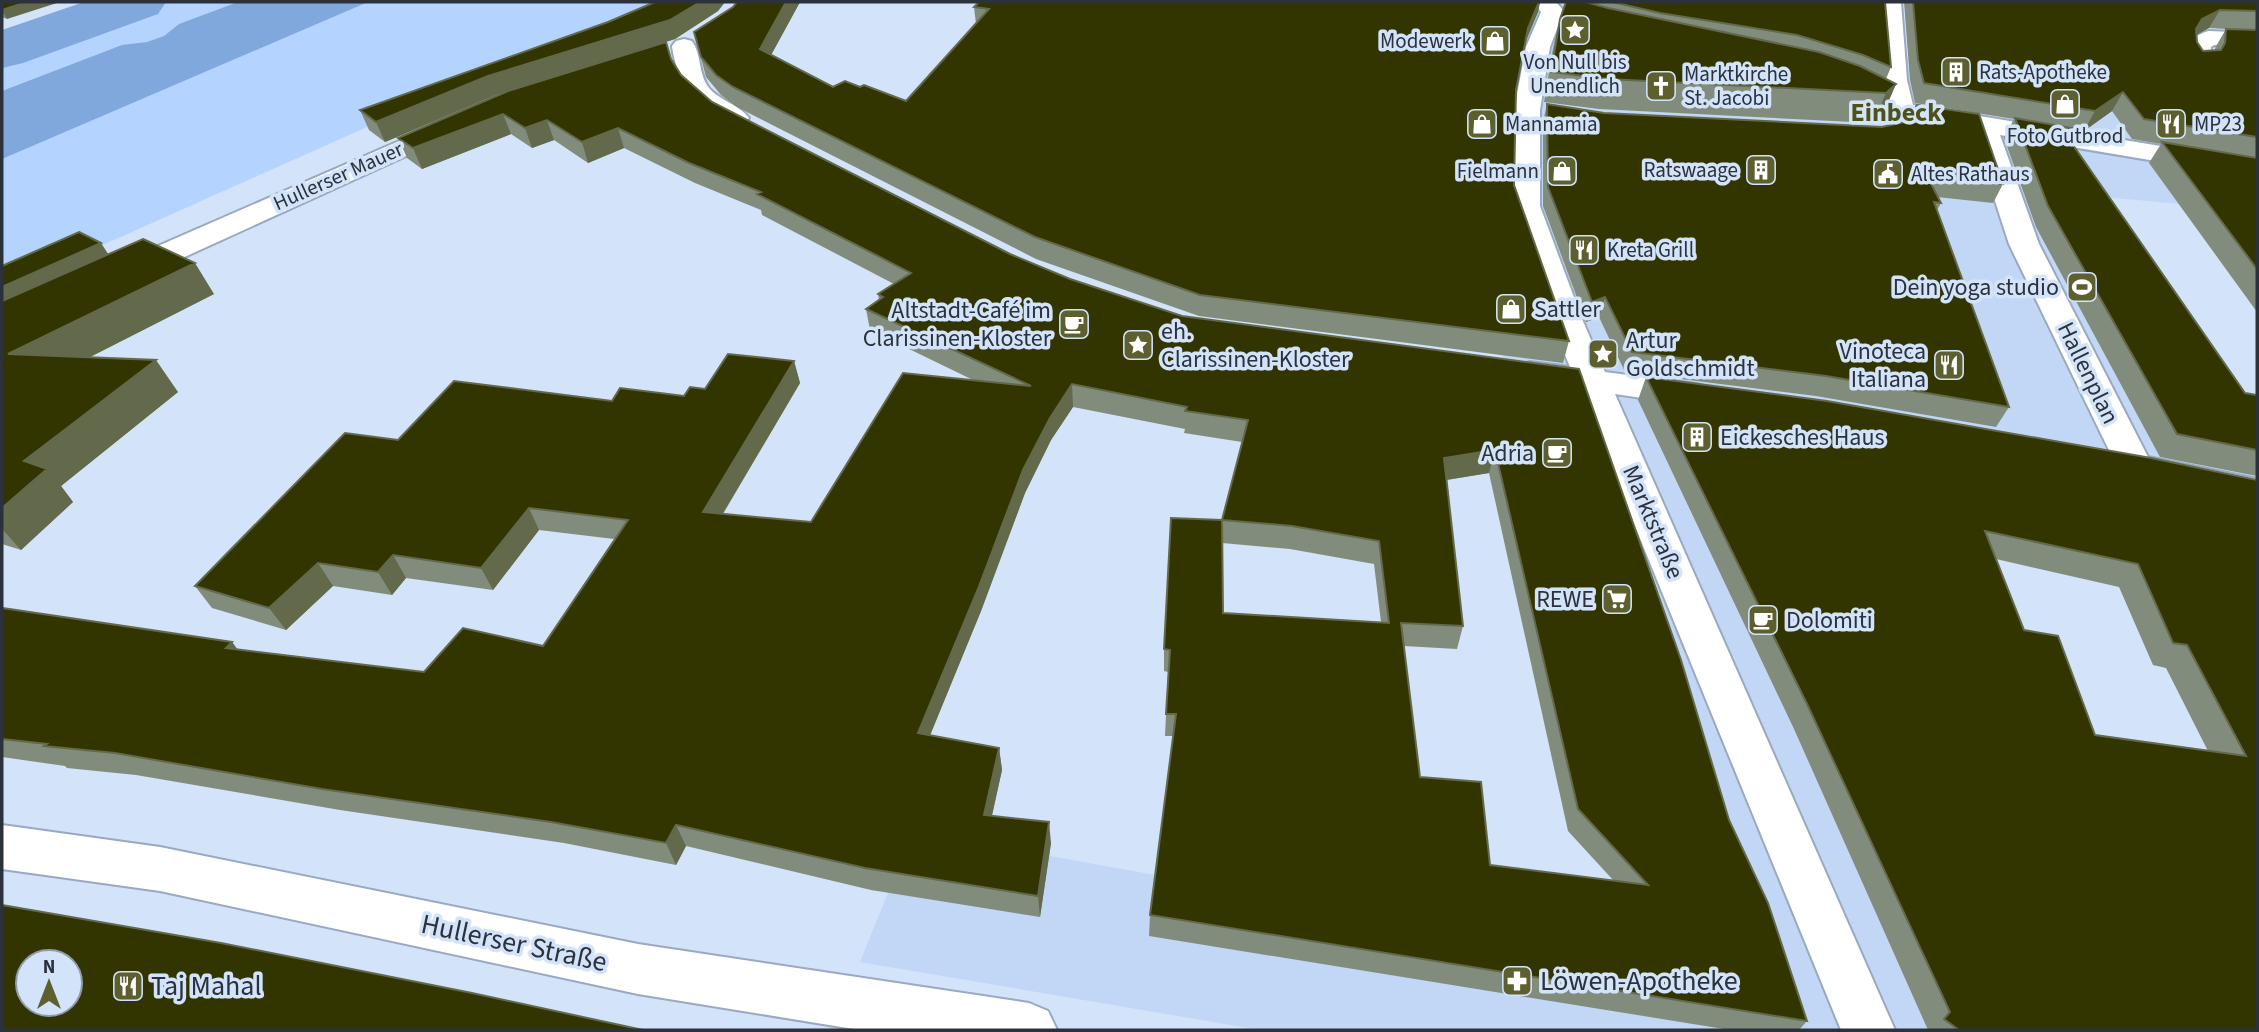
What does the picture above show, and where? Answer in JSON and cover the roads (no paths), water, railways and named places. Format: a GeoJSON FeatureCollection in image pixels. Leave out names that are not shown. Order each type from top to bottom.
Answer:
{"type":"FeatureCollection","features":[{"type":"Feature","properties":{"kind":"street"},"geometry":{"type":"LineString","coordinates":[[1890,2],[1895,80],[1894,121]]}},
{"type":"Feature","properties":{"kind":"street","name":"Marktstraße"},"geometry":{"type":"LineString","coordinates":[[1557,10],[1538,47],[1539,112],[1527,206],[1566,319],[1868,1030]]}},
{"type":"Feature","properties":{"kind":"street"},"geometry":{"type":"LineString","coordinates":[[2199,62],[2199,44],[2209,38],[2257,40]]}},
{"type":"Feature","properties":{"kind":"street"},"geometry":{"type":"LineString","coordinates":[[683,43],[685,61],[699,95],[764,133]]}},
{"type":"Feature","properties":{"kind":"street"},"geometry":{"type":"LineString","coordinates":[[1819,74],[1881,97],[1894,121]]}},
{"type":"Feature","properties":{"kind":"street","name":"Hullerser Mauer"},"geometry":{"type":"LineString","coordinates":[[99,285],[480,113]]}},
{"type":"Feature","properties":{"kind":"street"},"geometry":{"type":"LineString","coordinates":[[1894,121],[1983,125],[2224,154],[2257,170]]}},
{"type":"Feature","properties":{"kind":"street","name":"Hallenplan"},"geometry":{"type":"LineString","coordinates":[[1983,125],[2024,244],[2134,466]]}},
{"type":"Feature","properties":{"kind":"street"},"geometry":{"type":"LineString","coordinates":[[1497,368],[1722,398]]}},
{"type":"Feature","properties":{"kind":"street"},"geometry":{"type":"LineString","coordinates":[[2096,460],[2255,491]]}},
{"type":"Feature","properties":{"kind":"street","name":"Hullerser Straße"},"geometry":{"type":"LineString","coordinates":[[2,847],[160,869],[638,969],[1029,1030]]}},
{"type":"Feature","properties":{"kind":"waterway"},"geometry":{"type":"LineString","coordinates":[[2,50],[138,2]]}},
{"type":"Feature","properties":{"kind":"place","name":"Von Null bis Unendlich"},"geometry":{"type":"Point","coordinates":[1575,30]}},
{"type":"Feature","properties":{"kind":"place","name":"Modewerk"},"geometry":{"type":"Point","coordinates":[1495,41]}},
{"type":"Feature","properties":{"kind":"place","name":"Rats-Apotheke"},"geometry":{"type":"Point","coordinates":[1956,72]}},
{"type":"Feature","properties":{"kind":"place","name":"Marktkirche St. Jacobi"},"geometry":{"type":"Point","coordinates":[1661,86]}},
{"type":"Feature","properties":{"kind":"place","name":"Foto Gutbrod"},"geometry":{"type":"Point","coordinates":[2065,104]}},
{"type":"Feature","properties":{"kind":"place","name":"Mannamia"},"geometry":{"type":"Point","coordinates":[1482,124]}},
{"type":"Feature","properties":{"kind":"place","name":"MP23"},"geometry":{"type":"Point","coordinates":[2171,124]}},
{"type":"Feature","properties":{"kind":"place","name":"Ratswaage"},"geometry":{"type":"Point","coordinates":[1761,170]}},
{"type":"Feature","properties":{"kind":"place","name":"Fielmann"},"geometry":{"type":"Point","coordinates":[1562,171]}},
{"type":"Feature","properties":{"kind":"place","name":"Altes Rathaus"},"geometry":{"type":"Point","coordinates":[1888,174]}},
{"type":"Feature","properties":{"kind":"place","name":"Kreta Grill"},"geometry":{"type":"Point","coordinates":[1584,250]}},
{"type":"Feature","properties":{"kind":"place","name":"Dein yoga studio"},"geometry":{"type":"Point","coordinates":[2082,287]}},
{"type":"Feature","properties":{"kind":"place","name":"Sattler"},"geometry":{"type":"Point","coordinates":[1511,309]}},
{"type":"Feature","properties":{"kind":"place","name":"Altstadt-Café im Clarissinen-Kloster"},"geometry":{"type":"Point","coordinates":[1074,324]}},
{"type":"Feature","properties":{"kind":"place","name":"eh. Clarissinen-Kloster"},"geometry":{"type":"Point","coordinates":[1138,345]}},
{"type":"Feature","properties":{"kind":"place","name":"Artur Goldschmidt"},"geometry":{"type":"Point","coordinates":[1603,354]}},
{"type":"Feature","properties":{"kind":"place","name":"Vinoteca Italiana"},"geometry":{"type":"Point","coordinates":[1949,365]}},
{"type":"Feature","properties":{"kind":"place","name":"Eickesches Haus"},"geometry":{"type":"Point","coordinates":[1697,437]}},
{"type":"Feature","properties":{"kind":"place","name":"Adria"},"geometry":{"type":"Point","coordinates":[1557,453]}},
{"type":"Feature","properties":{"kind":"place","name":"REWE"},"geometry":{"type":"Point","coordinates":[1617,599]}},
{"type":"Feature","properties":{"kind":"place","name":"Dolomiti"},"geometry":{"type":"Point","coordinates":[1763,620]}},
{"type":"Feature","properties":{"kind":"place","name":"Löwen-Apotheke"},"geometry":{"type":"Point","coordinates":[1517,981]}},
{"type":"Feature","properties":{"kind":"place","name":"Taj Mahal"},"geometry":{"type":"Point","coordinates":[128,986]}},
{"type":"Feature","properties":{"kind":"district","name":"Einbeck"},"geometry":{"type":"Point","coordinates":[1896,112]}}]}
